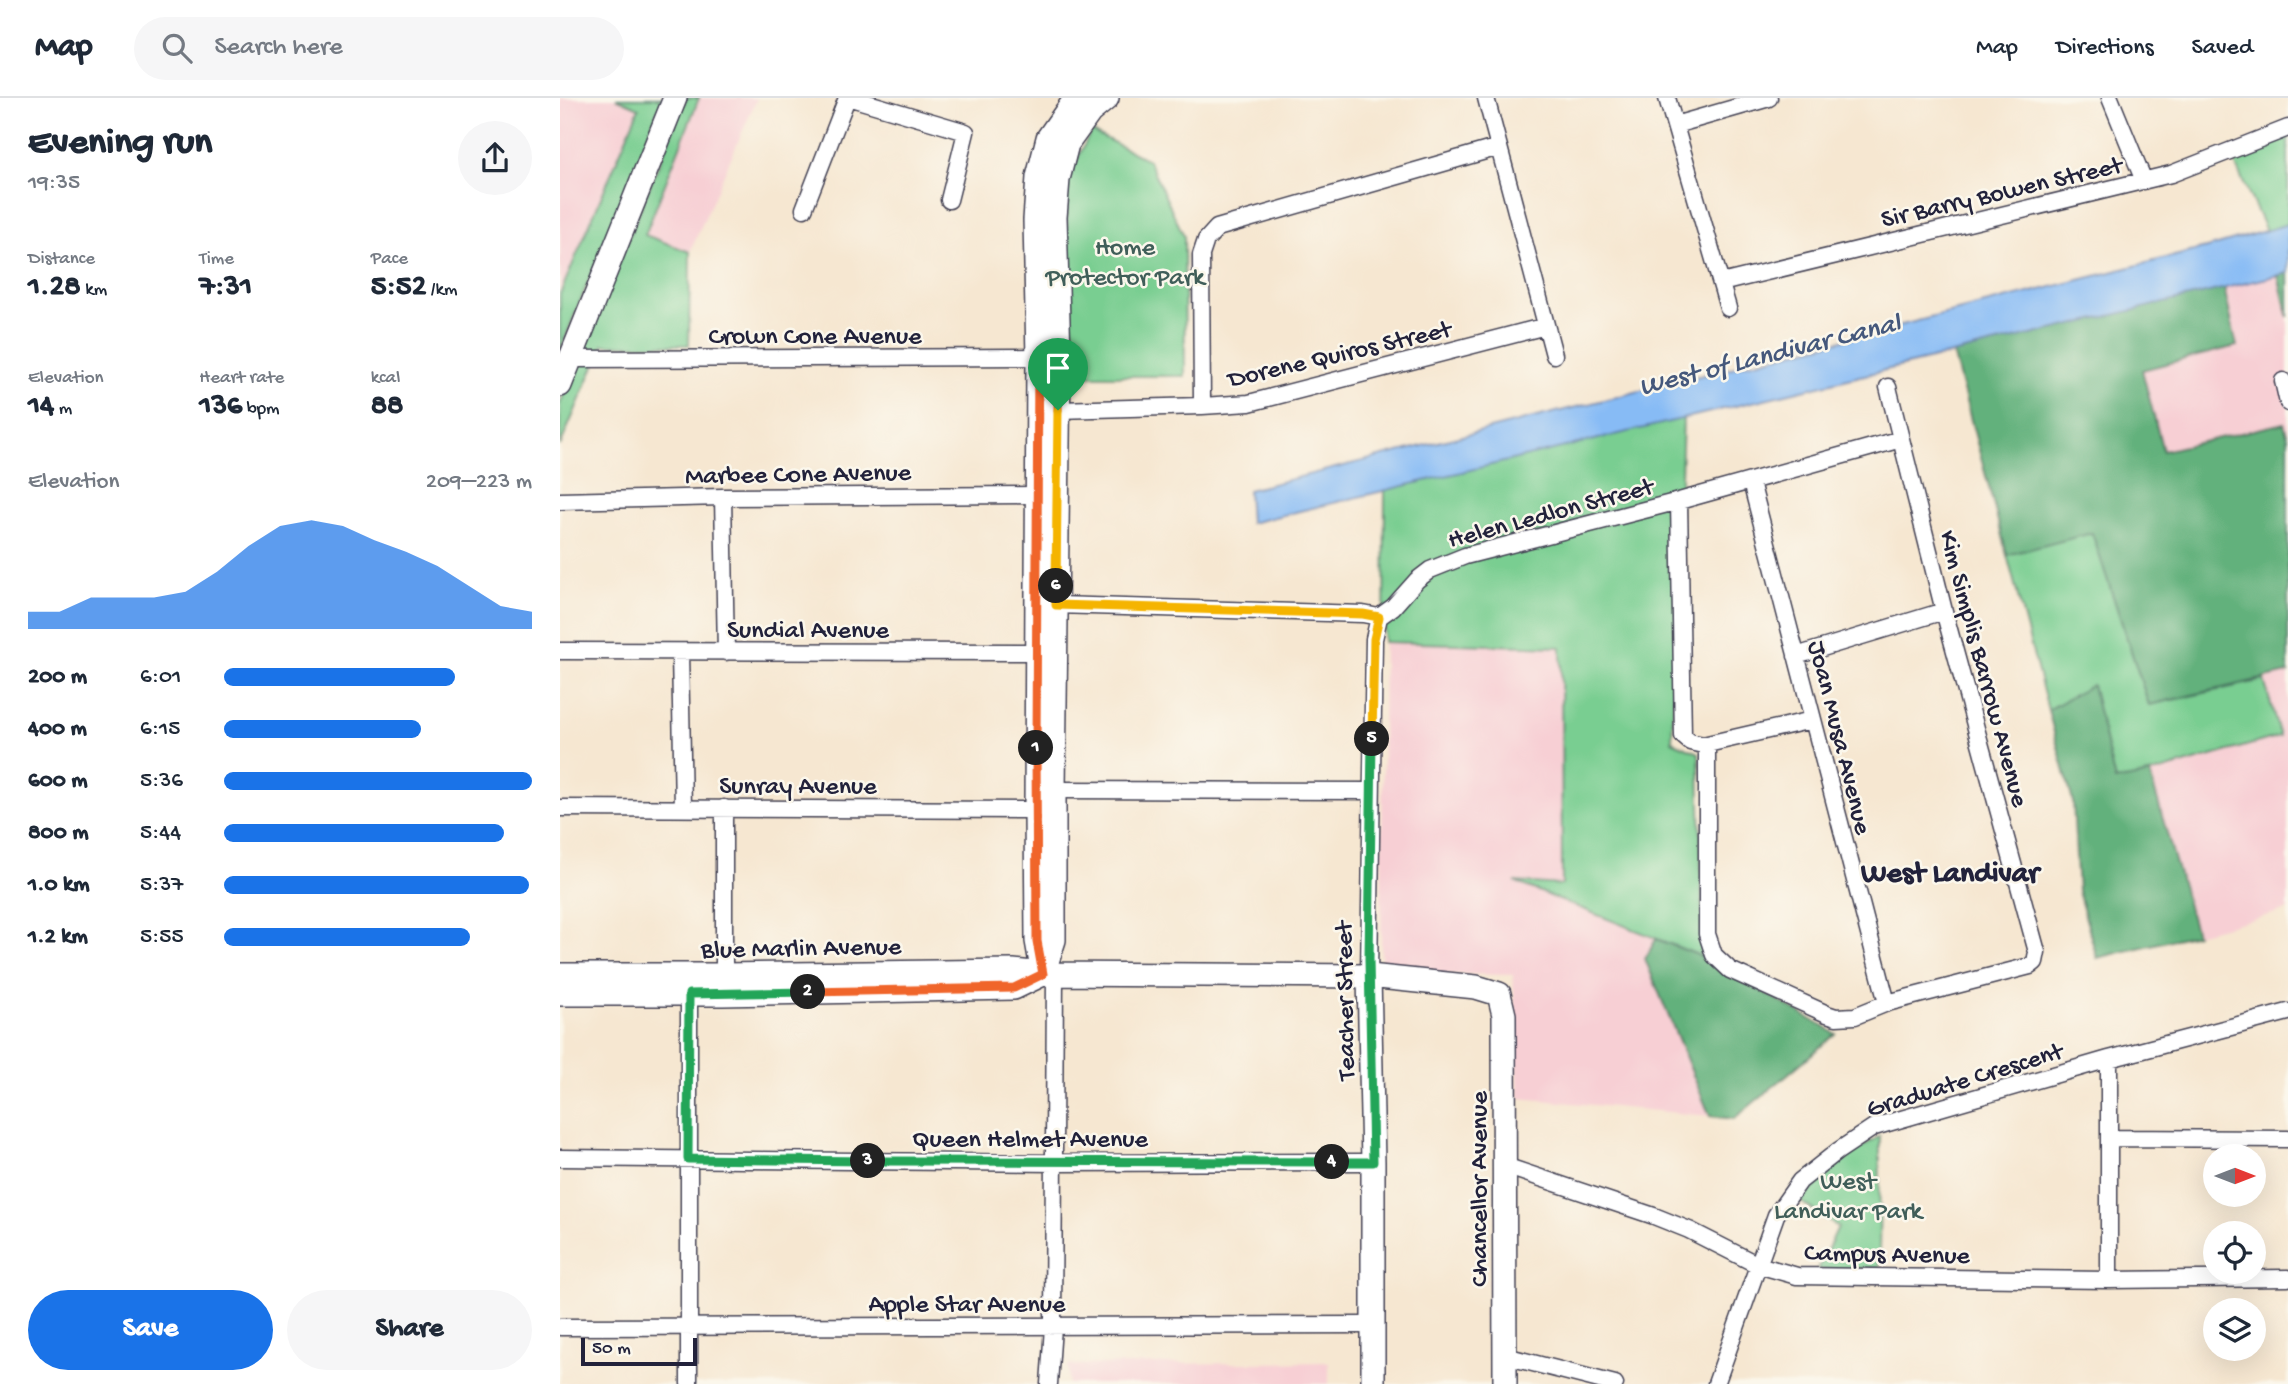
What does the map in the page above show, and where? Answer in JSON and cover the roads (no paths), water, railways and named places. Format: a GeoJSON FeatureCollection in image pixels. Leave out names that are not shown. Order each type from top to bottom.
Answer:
{"type":"FeatureCollection","features":[{"type":"Feature","properties":{"kind":"street"},"geometry":{"type":"LineString","coordinates":[[560,385],[675,98]]}},
{"type":"Feature","properties":{"kind":"street"},"geometry":{"type":"LineString","coordinates":[[804,209],[849,98],[966,132],[948,200]]}},
{"type":"Feature","properties":{"kind":"street"},"geometry":{"type":"LineString","coordinates":[[1049,1384],[1053,1327],[1055,1163],[1049,974],[1036,810],[1045,652],[1056,605],[1058,410],[1048,357],[1035,220],[1038,177],[1048,138],[1076,98]]}},
{"type":"Feature","properties":{"kind":"street"},"geometry":{"type":"LineString","coordinates":[[1046,940],[1054,790],[1036,495],[1048,357],[1055,217],[1058,179],[1067,144],[1090,112],[1107,98]]}},
{"type":"Feature","properties":{"kind":"street"},"geometry":{"type":"LineString","coordinates":[[1486,98],[1554,355]]}},
{"type":"Feature","properties":{"kind":"street"},"geometry":{"type":"LineString","coordinates":[[1667,98],[1728,308]]}},
{"type":"Feature","properties":{"kind":"street"},"geometry":{"type":"LineString","coordinates":[[1675,125],[1769,98]]}},
{"type":"Feature","properties":{"kind":"street"},"geometry":{"type":"LineString","coordinates":[[2110,98],[2144,181]]}},
{"type":"Feature","properties":{"kind":"street","name":"Sir Barry Bowen Street"},"geometry":{"type":"LineString","coordinates":[[1721,283],[2171,174],[2288,128]]}},
{"type":"Feature","properties":{"kind":"street"},"geometry":{"type":"LineString","coordinates":[[1202,406],[1201,255],[1206,240],[1217,228],[1499,147]]}},
{"type":"Feature","properties":{"kind":"street","name":"Dorene Quiros Street"},"geometry":{"type":"LineString","coordinates":[[1058,410],[1249,403],[1546,326]]}},
{"type":"Feature","properties":{"kind":"street","name":"Crown Cone Avenue"},"geometry":{"type":"LineString","coordinates":[[572,359],[1048,357]]}},
{"type":"Feature","properties":{"kind":"street"},"geometry":{"type":"LineString","coordinates":[[2283,381],[2288,403]]}},
{"type":"Feature","properties":{"kind":"street","name":"Kim Simplis Barrow Avenue"},"geometry":{"type":"LineString","coordinates":[[1887,1003],[2030,966],[2035,962],[2037,953],[1944,611],[1888,387]]}},
{"type":"Feature","properties":{"kind":"street","name":"Helen Ledlon Street"},"geometry":{"type":"LineString","coordinates":[[1379,617],[1393,607],[1417,580],[1446,563],[1679,502],[1901,439]]}},
{"type":"Feature","properties":{"kind":"street","name":"Joan Musa Avenue"},"geometry":{"type":"LineString","coordinates":[[1751,482],[1887,1003]]}},
{"type":"Feature","properties":{"kind":"street","name":"Marbee Cone Avenue"},"geometry":{"type":"LineString","coordinates":[[560,502],[723,497],[1036,495]]}},
{"type":"Feature","properties":{"kind":"street"},"geometry":{"type":"LineString","coordinates":[[723,497],[726,652]]}},
{"type":"Feature","properties":{"kind":"street"},"geometry":{"type":"LineString","coordinates":[[1679,502],[1683,736],[1694,744],[1707,744],[1812,720]]}},
{"type":"Feature","properties":{"kind":"street"},"geometry":{"type":"LineString","coordinates":[[1056,605],[1363,614],[1379,617]]}},
{"type":"Feature","properties":{"kind":"street"},"geometry":{"type":"LineString","coordinates":[[1796,656],[1944,611]]}},
{"type":"Feature","properties":{"kind":"street","name":"Teacher Street"},"geometry":{"type":"LineString","coordinates":[[1373,1384],[1373,1162],[1369,976],[1374,639],[1379,617]]}},
{"type":"Feature","properties":{"kind":"street","name":"Sundial Avenue"},"geometry":{"type":"LineString","coordinates":[[560,651],[1045,652]]}},
{"type":"Feature","properties":{"kind":"street"},"geometry":{"type":"LineString","coordinates":[[680,652],[683,808]]}},
{"type":"Feature","properties":{"kind":"street"},"geometry":{"type":"LineString","coordinates":[[1707,744],[1707,934],[1714,955],[1730,970],[1827,1014],[1855,1016],[1887,1003]]}},
{"type":"Feature","properties":{"kind":"street"},"geometry":{"type":"LineString","coordinates":[[1054,790],[1371,791]]}},
{"type":"Feature","properties":{"kind":"street","name":"Sunray Avenue"},"geometry":{"type":"LineString","coordinates":[[560,808],[1036,810]]}},
{"type":"Feature","properties":{"kind":"street"},"geometry":{"type":"LineString","coordinates":[[724,808],[724,985]]}},
{"type":"Feature","properties":{"kind":"street","name":"Blue Marlin Avenue"},"geometry":{"type":"LineString","coordinates":[[560,975],[724,985],[1013,971],[1049,974],[1369,976],[1476,987],[1499,994]]}},
{"type":"Feature","properties":{"kind":"street","name":"Blue Marlin Avenue"},"geometry":{"type":"LineString","coordinates":[[560,994],[689,994],[724,985]]}},
{"type":"Feature","properties":{"kind":"street"},"geometry":{"type":"LineString","coordinates":[[689,994],[689,1384]]}},
{"type":"Feature","properties":{"kind":"street","name":"Chancellor Avenue"},"geometry":{"type":"LineString","coordinates":[[1499,994],[1504,1015],[1505,1384]]}},
{"type":"Feature","properties":{"kind":"street","name":"Graduate Crescent"},"geometry":{"type":"LineString","coordinates":[[1716,1384],[1776,1215],[1801,1181],[1838,1151],[1874,1127],[2109,1059],[2288,1012]]}},
{"type":"Feature","properties":{"kind":"street"},"geometry":{"type":"LineString","coordinates":[[2109,1059],[2109,1280]]}},
{"type":"Feature","properties":{"kind":"street"},"geometry":{"type":"LineString","coordinates":[[2109,1138],[2288,1139]]}},
{"type":"Feature","properties":{"kind":"street","name":"Queen Helmet Avenue"},"geometry":{"type":"LineString","coordinates":[[560,1158],[1055,1163],[1373,1162]]}},
{"type":"Feature","properties":{"kind":"street","name":"Campus Avenue"},"geometry":{"type":"LineString","coordinates":[[1505,1166],[1654,1216],[1689,1230],[1758,1265],[1797,1276],[2109,1280],[2288,1278]]}},
{"type":"Feature","properties":{"kind":"street","name":"Apple Star Avenue"},"geometry":{"type":"LineString","coordinates":[[560,1326],[1374,1325]]}},
{"type":"Feature","properties":{"kind":"street"},"geometry":{"type":"LineString","coordinates":[[1505,1356],[1615,1384]]}},
{"type":"Feature","properties":{"kind":"water"},"geometry":{"type":"Polygon","coordinates":[[[2288,224],[2288,273],[1250,523],[1248,490],[2214,246],[2288,224]]]}},
{"type":"Feature","properties":{"kind":"district","name":"West Landivar"},"geometry":{"type":"Point","coordinates":[1950,871]}},
{"type":"Feature","properties":{"kind":"park label","name":"Home Protector Park"},"geometry":{"type":"Point","coordinates":[1125,260]}},
{"type":"Feature","properties":{"kind":"park label","name":"West Landivar Park"},"geometry":{"type":"Point","coordinates":[1848,1194]}},
{"type":"Feature","properties":{"kind":"water label","name":"West of Landivar Canal"},"geometry":{"type":"Point","coordinates":[1769,352]}}]}
